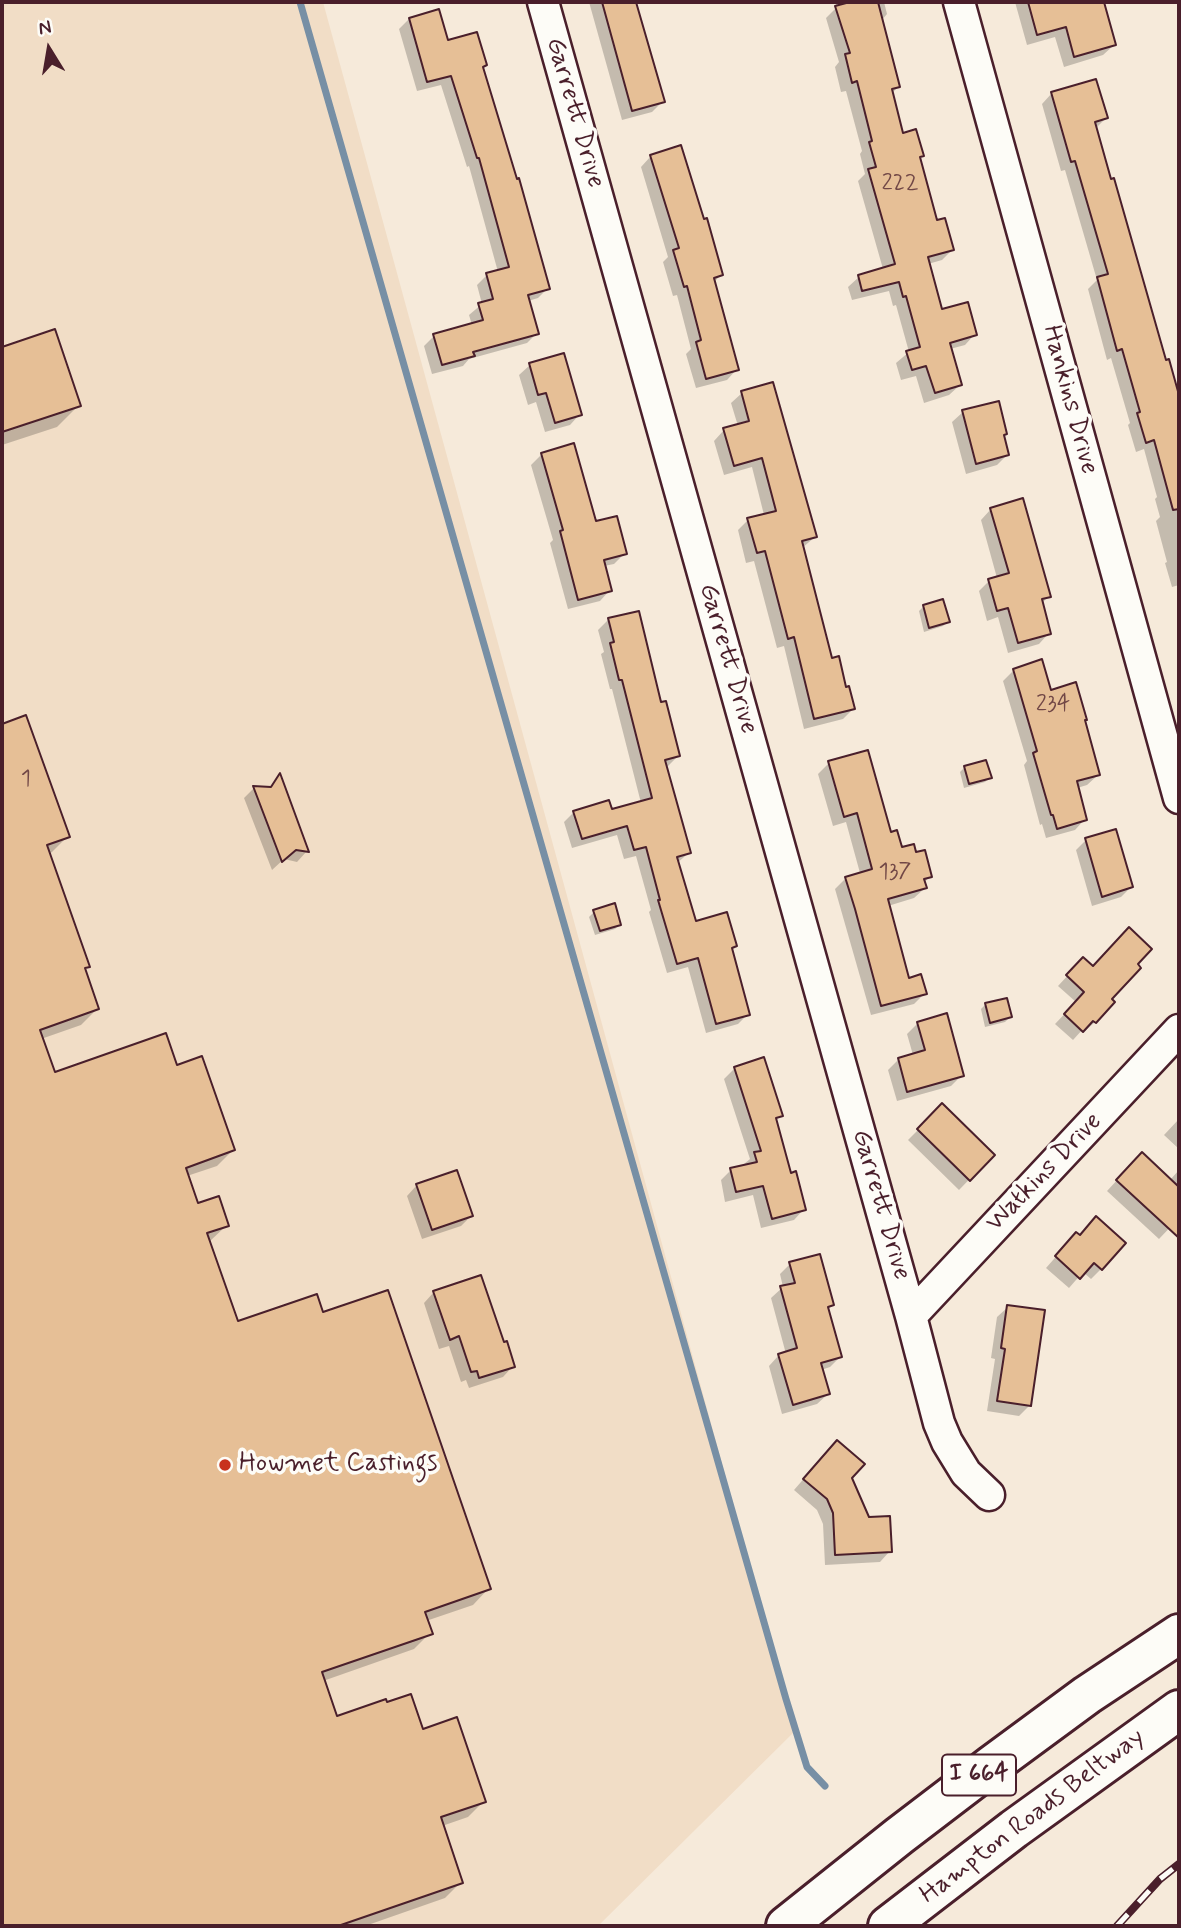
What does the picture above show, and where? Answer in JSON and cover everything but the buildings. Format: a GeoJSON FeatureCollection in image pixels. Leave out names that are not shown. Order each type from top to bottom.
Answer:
{"type":"FeatureCollection","features":[{"type":"Feature","properties":{"kind":"highway","name":"I 664"},"geometry":{"type":"LineString","coordinates":[[786,1926],[992,1765],[1087,1695],[1179,1634]]}},
{"type":"Feature","properties":{"kind":"highway","name":"Hampton Roads Beltway"},"geometry":{"type":"LineString","coordinates":[[888,1926],[1014,1829],[1179,1710]]}},
{"type":"Feature","properties":{"kind":"street","name":"Garrett Drive"},"geometry":{"type":"LineString","coordinates":[[543,2],[934,1403],[947,1442],[966,1473],[989,1495]]}},
{"type":"Feature","properties":{"kind":"street","name":"Hankins Drive"},"geometry":{"type":"LineString","coordinates":[[959,2],[1179,798]]}},
{"type":"Feature","properties":{"kind":"street","name":"Watkins Drive"},"geometry":{"type":"LineString","coordinates":[[911,1316],[1179,1030]]}},
{"type":"Feature","properties":{"kind":"shaded area"},"geometry":{"type":"Polygon","coordinates":[[[2,2],[323,2],[795,1731],[598,1926],[2,1926],[2,2]]]}},
{"type":"Feature","properties":{"kind":"waterway"},"geometry":{"type":"LineString","coordinates":[[300,2],[786,1699],[807,1767],[825,1786]]}},
{"type":"Feature","properties":{"kind":"railway"},"geometry":{"type":"LineString","coordinates":[[1117,1926],[1160,1879],[1179,1864]]}},
{"type":"Feature","properties":{"kind":"place","name":"Howmet Castings"},"geometry":{"type":"Point","coordinates":[225,1465]}}]}
